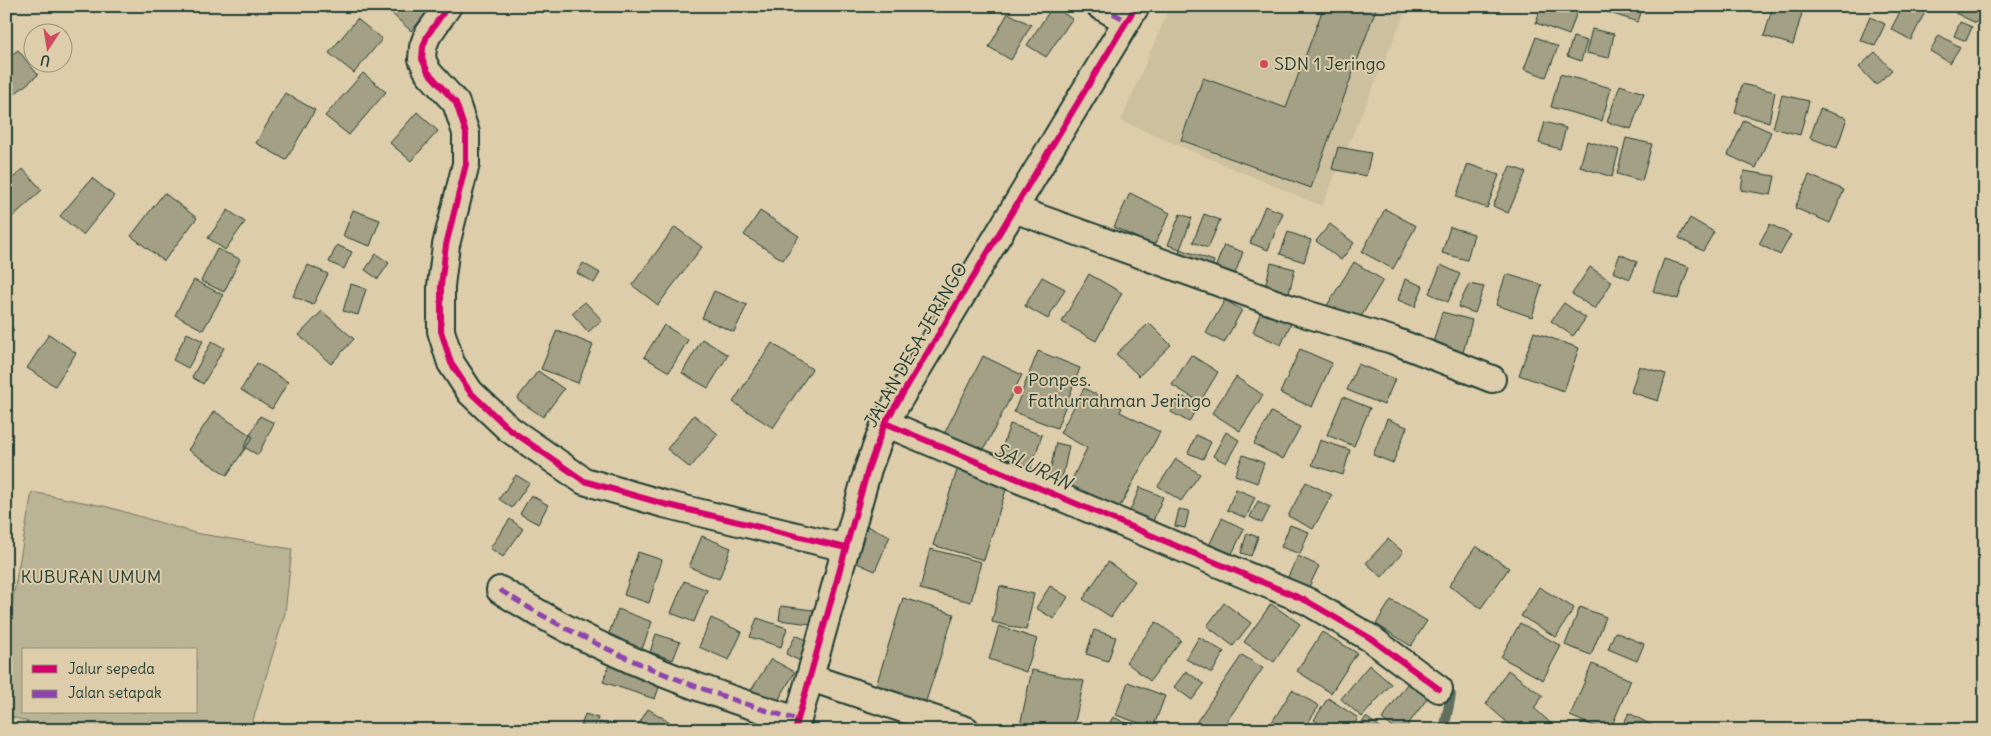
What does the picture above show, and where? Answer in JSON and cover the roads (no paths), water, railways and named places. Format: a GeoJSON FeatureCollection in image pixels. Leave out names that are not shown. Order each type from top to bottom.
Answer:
{"type":"FeatureCollection","features":[{"type":"Feature","properties":{"kind":"street"},"geometry":{"type":"LineString","coordinates":[[448,6],[427,36],[422,60],[428,72],[456,103],[466,134],[466,164],[446,245],[442,286],[441,330],[451,363],[470,392],[509,428],[584,481],[711,516],[846,548]]}},
{"type":"Feature","properties":{"kind":"street"},"geometry":{"type":"LineString","coordinates":[[1100,6],[1132,14]]}},
{"type":"Feature","properties":{"kind":"street","name":"JALAN DESA JERINGO"},"geometry":{"type":"LineString","coordinates":[[796,725],[870,462],[885,423],[1132,14]]}},
{"type":"Feature","properties":{"kind":"street"},"geometry":{"type":"LineString","coordinates":[[1014,209],[1303,312],[1392,340],[1492,379]]}},
{"type":"Feature","properties":{"kind":"street"},"geometry":{"type":"LineString","coordinates":[[885,423],[1307,601],[1370,638],[1439,689]]}},
{"type":"Feature","properties":{"kind":"street"},"geometry":{"type":"LineString","coordinates":[[500,590],[538,614],[590,641],[796,725]]}},
{"type":"Feature","properties":{"kind":"street"},"geometry":{"type":"LineString","coordinates":[[810,678],[966,730]]}},
{"type":"Feature","properties":{"kind":"waterway","name":"SALURAN"},"geometry":{"type":"LineString","coordinates":[[1441,687],[1451,695],[1444,730]]}},
{"type":"Feature","properties":{"kind":"place","name":"SDN 1 Jeringo"},"geometry":{"type":"Point","coordinates":[1264,64]}},
{"type":"Feature","properties":{"kind":"place","name":"Ponpes. Fathurrahman Jeringo"},"geometry":{"type":"Point","coordinates":[1018,390]}},
{"type":"Feature","properties":{"kind":"park label","name":"KUBURAN UMUM"},"geometry":{"type":"Point","coordinates":[91,577]}}]}
